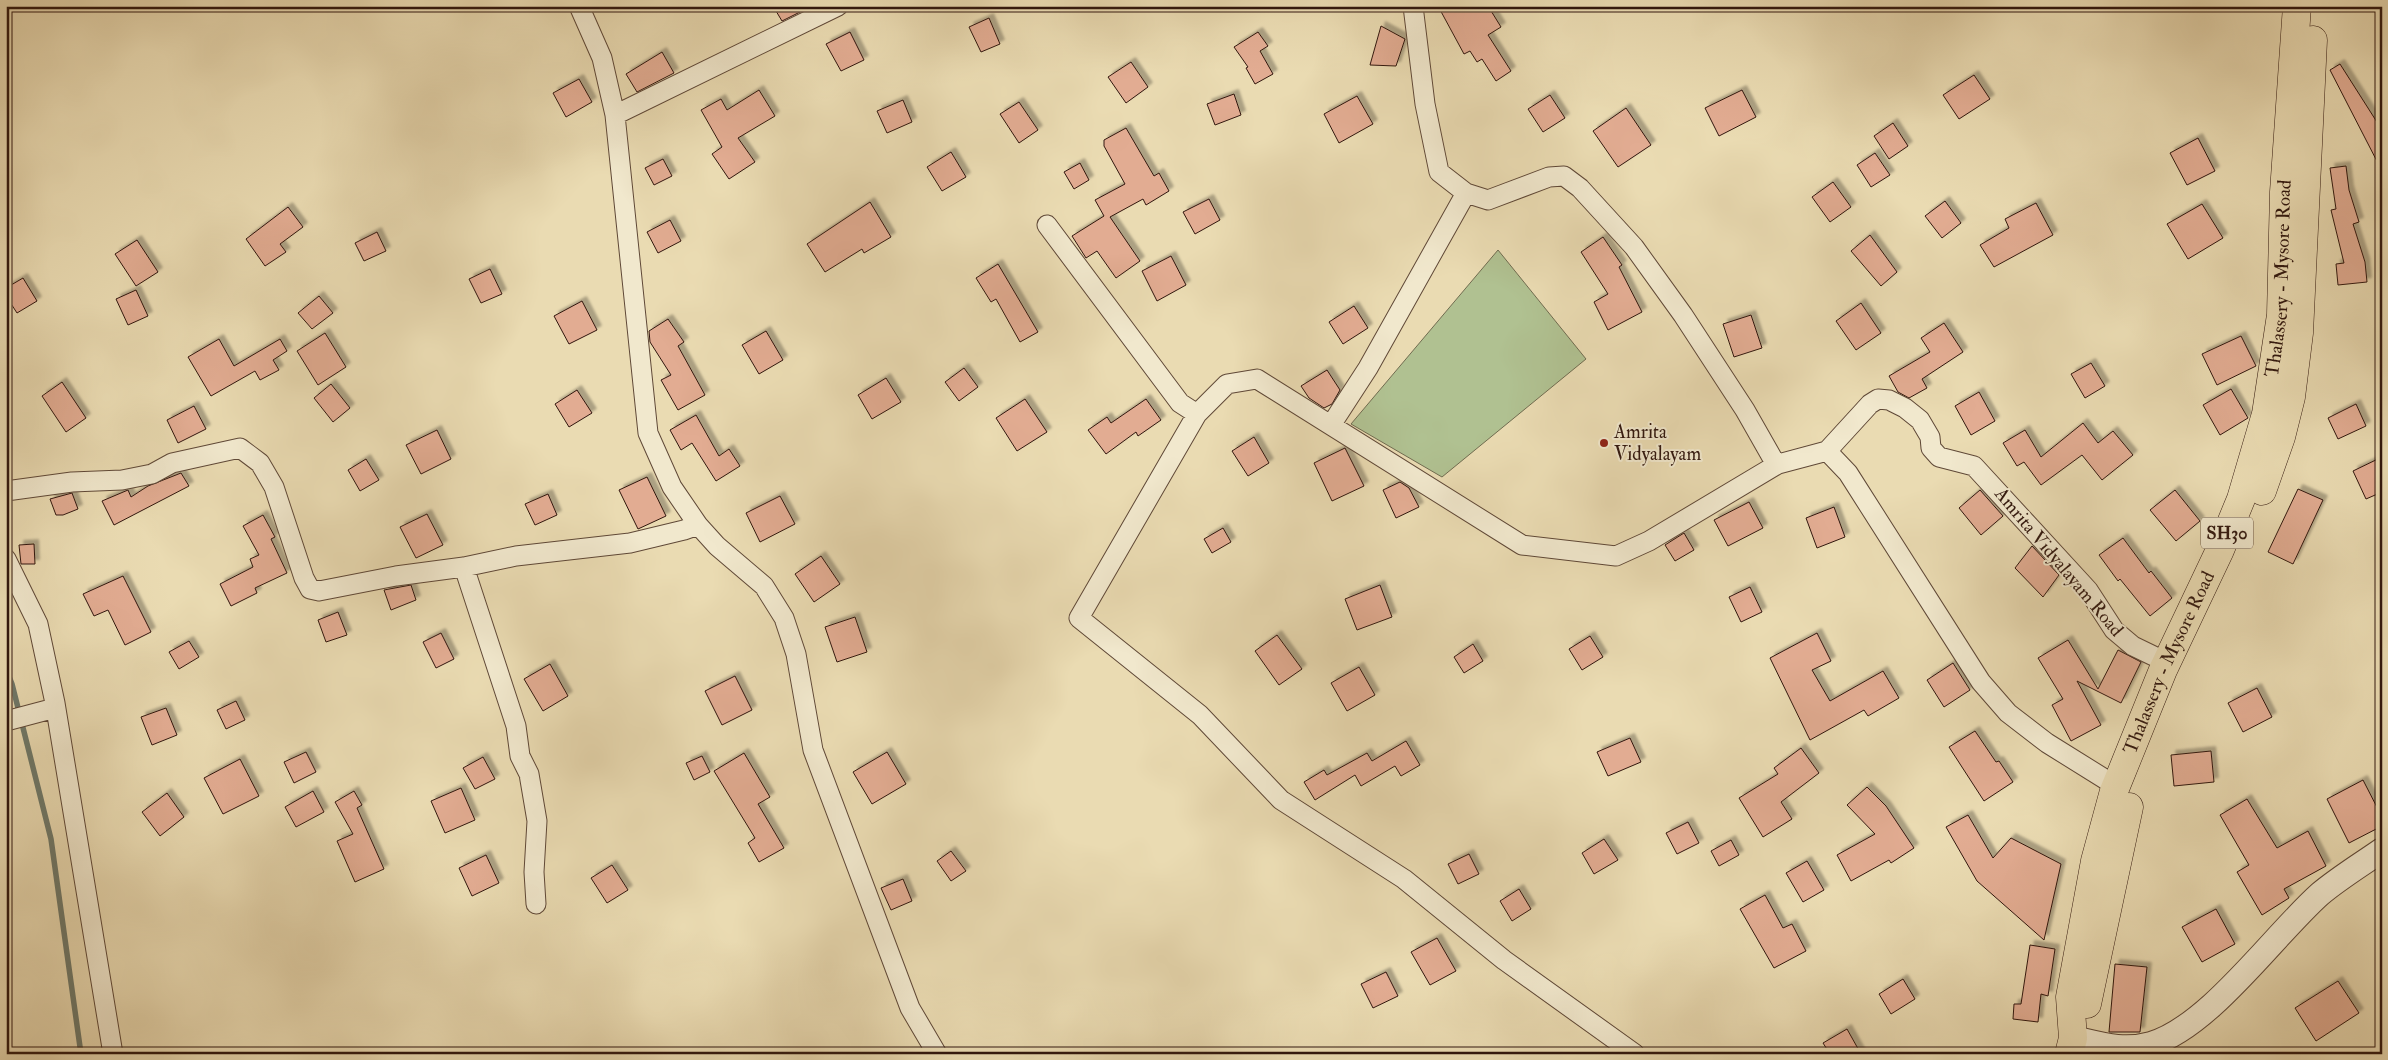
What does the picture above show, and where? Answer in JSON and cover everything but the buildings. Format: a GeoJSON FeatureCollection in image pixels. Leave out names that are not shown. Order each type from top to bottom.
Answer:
{"type":"FeatureCollection","features":[{"type":"Feature","properties":{"kind":"main road","name":"Thalassery - Mysore Road"},"geometry":{"type":"LineString","coordinates":[[2071,1046],[2070,997],[2095,861],[2116,786],[2166,662],[2220,550],[2241,499],[2266,414],[2281,315],[2285,174],[2297,6]]}},
{"type":"Feature","properties":{"kind":"main road"},"geometry":{"type":"LineString","coordinates":[[2071,1046],[2088,1003],[2123,826],[2133,791],[2168,699],[2256,510],[2291,397],[2299,324],[2308,127],[2316,6]]}},
{"type":"Feature","properties":{"kind":"street"},"geometry":{"type":"LineString","coordinates":[[579,6],[602,58],[616,115],[648,433],[672,487],[698,525],[717,546],[764,586],[784,618],[796,654],[813,750],[910,1008],[937,1054]]}},
{"type":"Feature","properties":{"kind":"street"},"geometry":{"type":"LineString","coordinates":[[616,115],[838,6]]}},
{"type":"Feature","properties":{"kind":"street"},"geometry":{"type":"LineString","coordinates":[[1413,6],[1424,104],[1439,172],[1466,193],[1488,200],[1549,177],[1564,176],[1580,188],[1634,247],[1678,307],[1745,410],[1768,454],[1778,464]]}},
{"type":"Feature","properties":{"kind":"street"},"geometry":{"type":"LineString","coordinates":[[1331,425],[1368,368],[1466,193]]}},
{"type":"Feature","properties":{"kind":"street"},"geometry":{"type":"LineString","coordinates":[[1047,225],[1180,403],[1197,414]]}},
{"type":"Feature","properties":{"kind":"street"},"geometry":{"type":"LineString","coordinates":[[1635,1054],[1504,960],[1404,879],[1281,800],[1200,715],[1079,618],[1197,414],[1227,384],[1257,379],[1522,546],[1616,556],[1649,541],[1778,464],[1827,451],[1848,472],[1981,682],[2008,712],[2047,744],[2116,786]]}},
{"type":"Feature","properties":{"kind":"street","name":"Amrita Vidyalayam Road"},"geometry":{"type":"LineString","coordinates":[[1827,451],[1870,404],[1878,399],[1890,400],[1905,408],[1920,420],[1930,437],[1931,448],[1939,457],[1974,466],[1995,486],[2088,590],[2114,630],[2133,646],[2166,662]]}},
{"type":"Feature","properties":{"kind":"street"},"geometry":{"type":"LineString","coordinates":[[6,491],[72,482],[122,480],[152,474],[172,463],[240,448],[260,463],[274,487],[292,540],[297,562],[310,589],[319,591],[396,576],[464,567],[516,556],[630,543],[698,525]]}},
{"type":"Feature","properties":{"kind":"street"},"geometry":{"type":"LineString","coordinates":[[6,559],[38,624],[49,710],[112,1054]]}},
{"type":"Feature","properties":{"kind":"street"},"geometry":{"type":"LineString","coordinates":[[464,567],[516,726],[520,756],[529,774],[537,821],[534,872],[536,904]]}},
{"type":"Feature","properties":{"kind":"street"},"geometry":{"type":"LineString","coordinates":[[12,720],[49,710]]}},
{"type":"Feature","properties":{"kind":"street"},"geometry":{"type":"LineString","coordinates":[[2071,1046],[2124,1049],[2152,1044],[2184,1028],[2225,991],[2321,894],[2382,850]]}},
{"type":"Feature","properties":{"kind":"green space"},"geometry":{"type":"Polygon","coordinates":[[[1498,250],[1586,359],[1442,477],[1351,424],[1498,250]]]}},
{"type":"Feature","properties":{"kind":"waterway"},"geometry":{"type":"LineString","coordinates":[[6,669],[12,684],[51,839],[81,1054]]}},
{"type":"Feature","properties":{"kind":"place","name":"Amrita Vidyalayam"},"geometry":{"type":"Point","coordinates":[1604,443]}}]}
